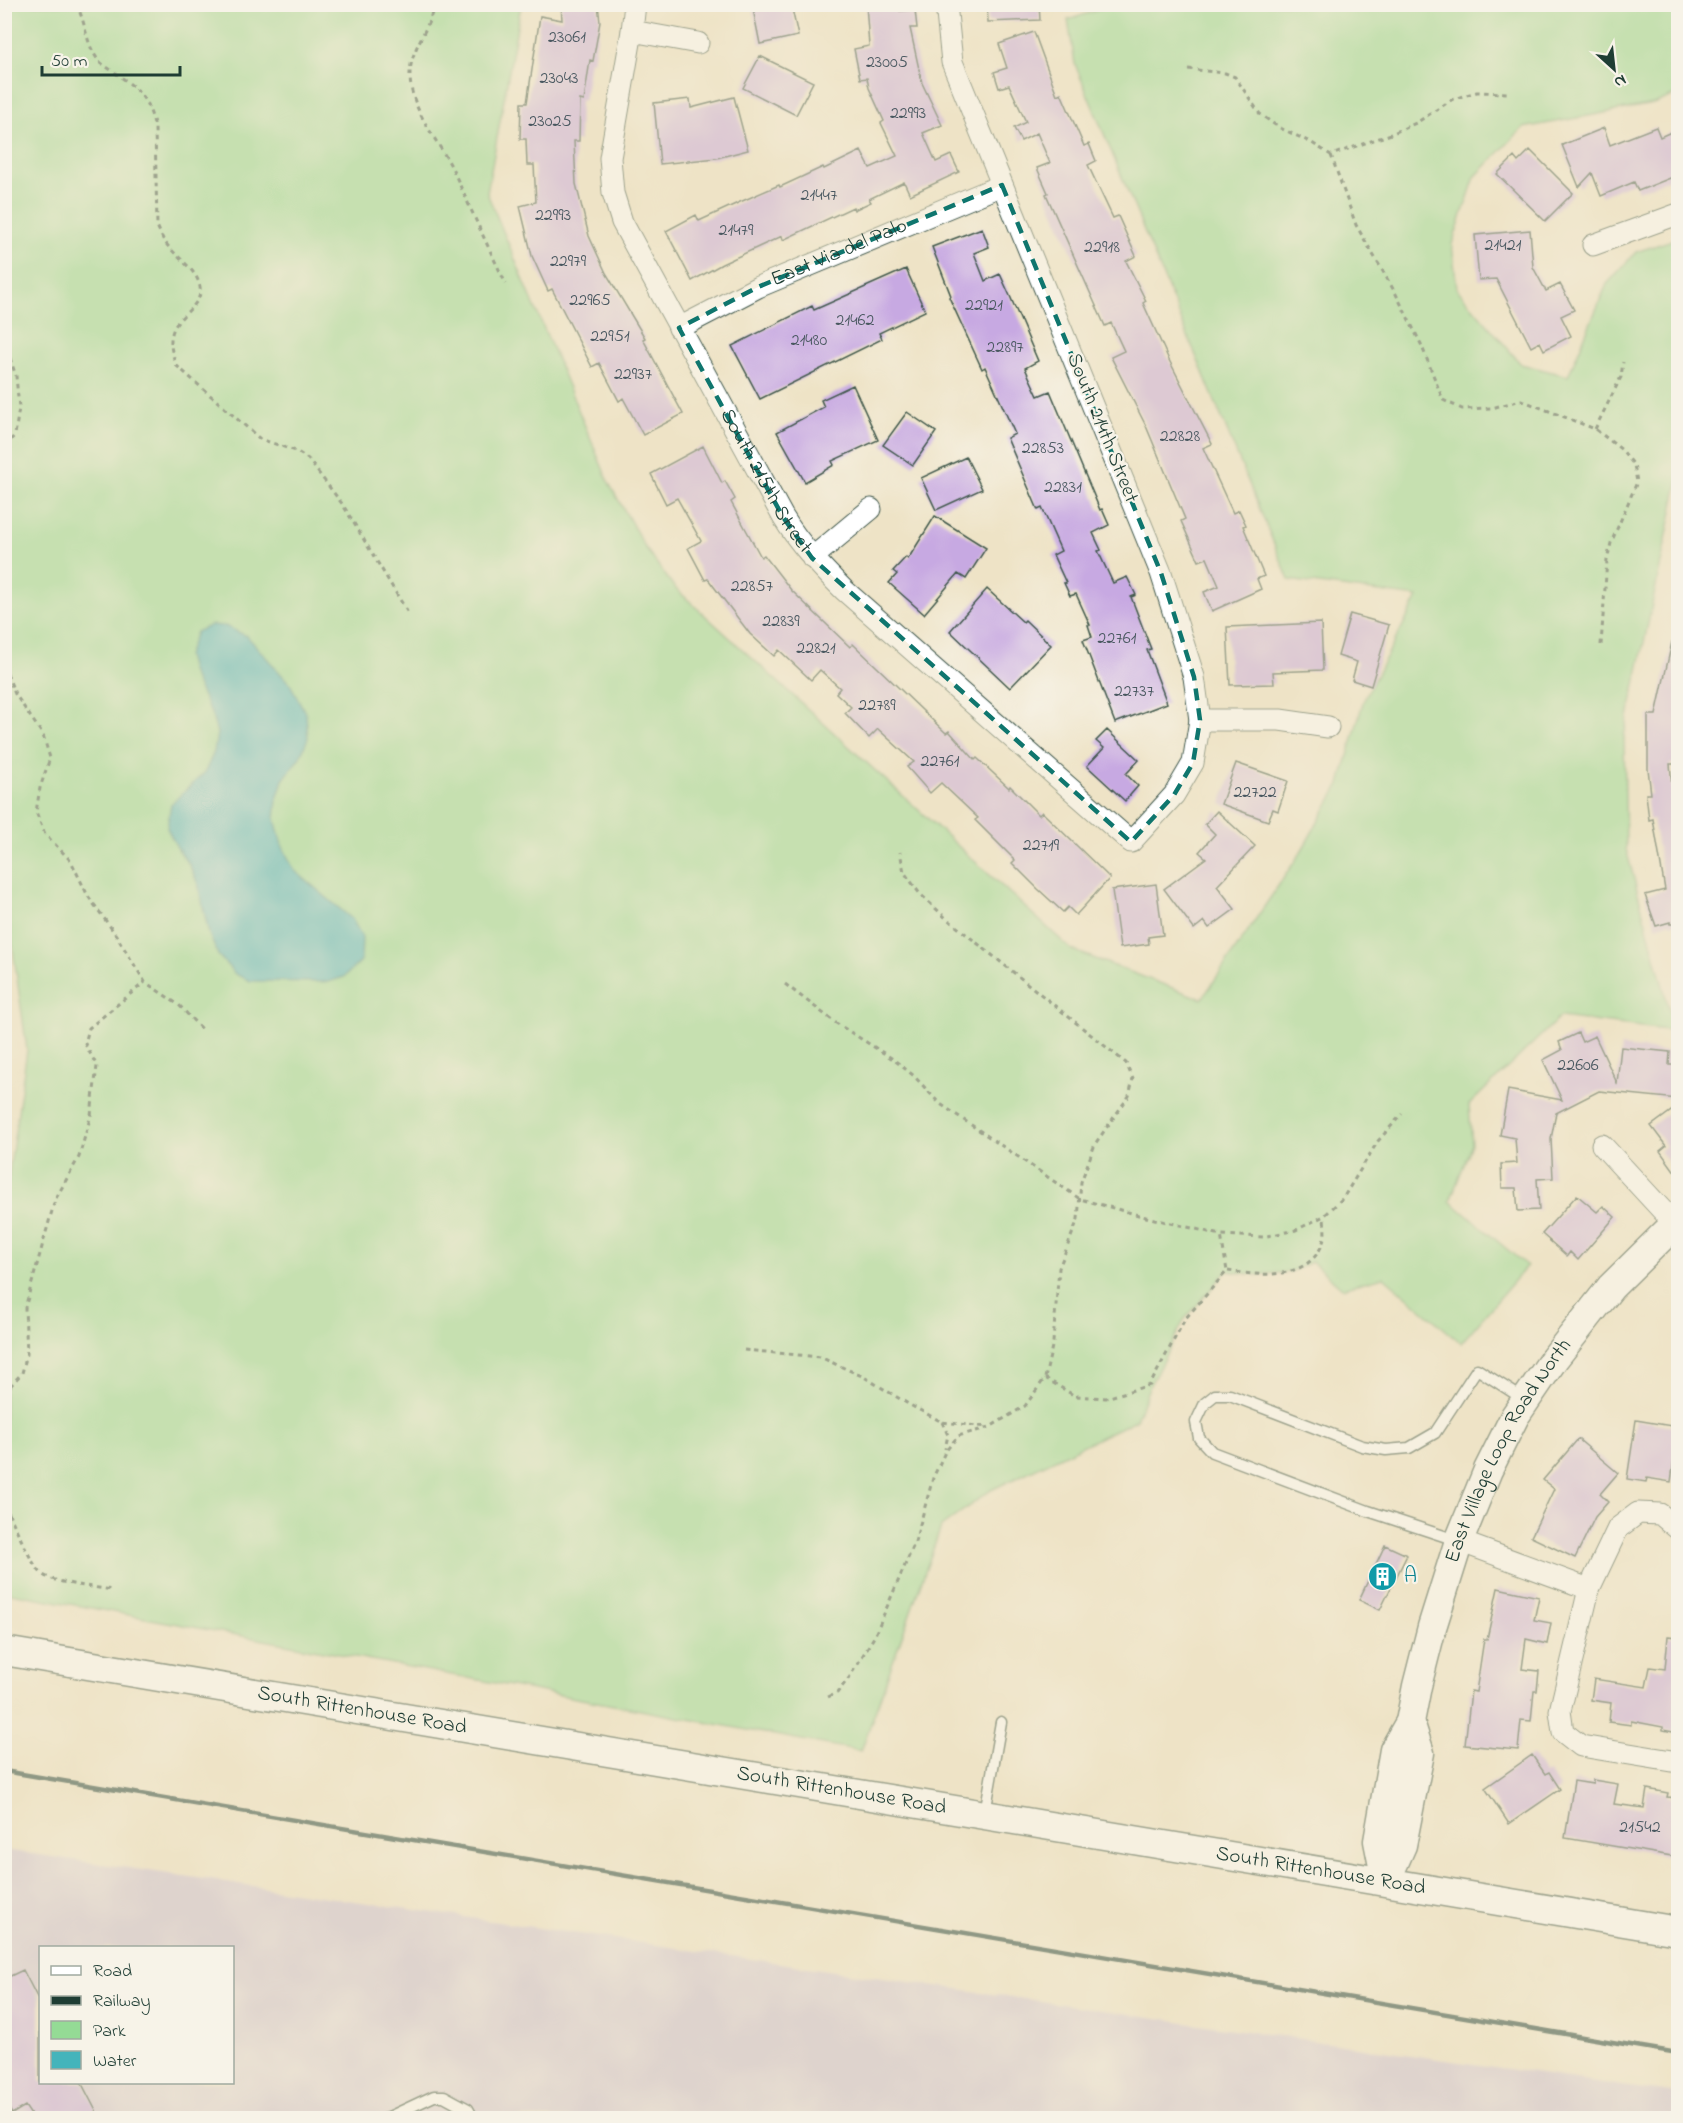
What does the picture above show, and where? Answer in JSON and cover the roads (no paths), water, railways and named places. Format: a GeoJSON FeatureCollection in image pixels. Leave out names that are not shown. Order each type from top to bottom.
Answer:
{"type":"FeatureCollection","features":[{"type":"Feature","properties":{"kind":"main road","name":"East Village Loop Road North"},"geometry":{"type":"LineString","coordinates":[[1386,1881],[1378,1841],[1394,1750],[1410,1722],[1430,1636],[1459,1541],[1488,1470],[1515,1416],[1554,1359],[1611,1287],[1677,1222]]}},
{"type":"Feature","properties":{"kind":"main road","name":"South Rittenhouse Road"},"geometry":{"type":"LineString","coordinates":[[4,1651],[1678,1931]]}},
{"type":"Feature","properties":{"kind":"street","name":"South 215th Street"},"geometry":{"type":"LineString","coordinates":[[635,4],[610,158],[613,193],[622,222],[783,517],[812,558],[844,590],[1131,842]]}},
{"type":"Feature","properties":{"kind":"street","name":"South 214th Street"},"geometry":{"type":"LineString","coordinates":[[946,4],[952,62],[1161,573],[1194,677],[1200,720],[1193,763],[1174,795],[1131,842]]}},
{"type":"Feature","properties":{"kind":"street"},"geometry":{"type":"LineString","coordinates":[[632,31],[698,43]]}},
{"type":"Feature","properties":{"kind":"street","name":"East Via del Palo"},"geometry":{"type":"LineString","coordinates":[[679,328],[758,287],[1002,185]]}},
{"type":"Feature","properties":{"kind":"street"},"geometry":{"type":"LineString","coordinates":[[1593,245],[1678,214]]}},
{"type":"Feature","properties":{"kind":"street"},"geometry":{"type":"LineString","coordinates":[[812,558],[871,509]]}},
{"type":"Feature","properties":{"kind":"street"},"geometry":{"type":"LineString","coordinates":[[1200,720],[1280,720],[1328,727]]}},
{"type":"Feature","properties":{"kind":"street"},"geometry":{"type":"LineString","coordinates":[[1602,1145],[1677,1222]]}},
{"type":"Feature","properties":{"kind":"street"},"geometry":{"type":"LineString","coordinates":[[1678,1529],[1660,1514],[1638,1513],[1618,1528],[1589,1589],[1560,1711],[1563,1732],[1581,1746],[1678,1762]]}},
{"type":"Feature","properties":{"kind":"street"},"geometry":{"type":"LineString","coordinates":[[1459,1541],[1589,1589]]}},
{"type":"Feature","properties":{"kind":"lane"},"geometry":{"type":"LineString","coordinates":[[1459,1541],[1368,1511],[1212,1452],[1199,1438],[1196,1422],[1205,1402],[1215,1395],[1230,1395],[1362,1446],[1386,1450],[1409,1448],[1436,1433],[1477,1369],[1526,1400]]}},
{"type":"Feature","properties":{"kind":"lane"},"geometry":{"type":"LineString","coordinates":[[985,1816],[1001,1722]]}},
{"type":"Feature","properties":{"kind":"lane"},"geometry":{"type":"LineString","coordinates":[[387,2118],[434,2096],[444,2096],[468,2109],[473,2118]]}},
{"type":"Feature","properties":{"kind":"water"},"geometry":{"type":"Polygon","coordinates":[[[211,625],[225,626],[247,636],[290,684],[306,714],[308,738],[300,757],[283,780],[277,799],[275,819],[282,845],[294,870],[352,919],[362,937],[361,961],[344,977],[328,982],[250,981],[235,974],[218,955],[209,934],[198,884],[189,864],[167,828],[171,804],[205,772],[214,752],[217,733],[211,713],[192,674],[187,656],[196,632],[211,625]]]}},
{"type":"Feature","properties":{"kind":"railway"},"geometry":{"type":"LineString","coordinates":[[4,1771],[1678,2053]]}},
{"type":"Feature","properties":{"kind":"place","name":"A"},"geometry":{"type":"Point","coordinates":[1383,1577]}}]}
